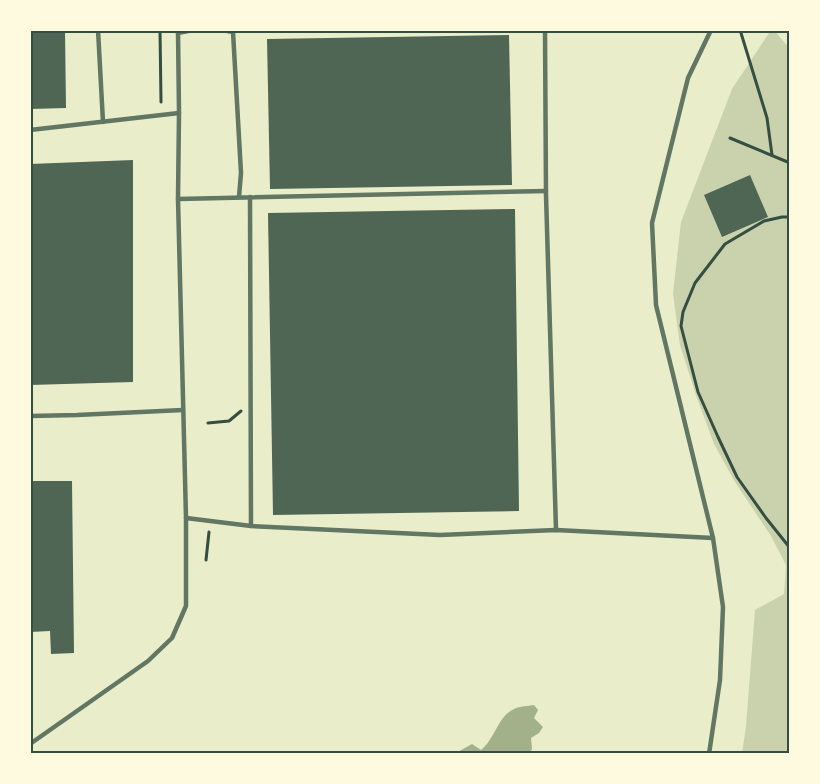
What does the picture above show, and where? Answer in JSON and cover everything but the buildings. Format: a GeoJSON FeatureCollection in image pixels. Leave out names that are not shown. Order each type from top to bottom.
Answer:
{"type":"FeatureCollection","features":[{"type":"Feature","properties":{"kind":"lane"},"geometry":{"type":"LineString","coordinates":[[99,30],[103,122]]}},
{"type":"Feature","properties":{"kind":"lane"},"geometry":{"type":"LineString","coordinates":[[30,744],[148,662],[172,638],[186,606],[178,199],[178,32],[193,30]]}},
{"type":"Feature","properties":{"kind":"lane"},"geometry":{"type":"LineString","coordinates":[[222,30],[233,32],[241,173],[238,197]]}},
{"type":"Feature","properties":{"kind":"lane"},"geometry":{"type":"LineString","coordinates":[[546,30],[546,190],[556,530]]}},
{"type":"Feature","properties":{"kind":"lane"},"geometry":{"type":"LineString","coordinates":[[709,754],[720,680],[723,606],[713,538],[656,305],[652,223],[688,78],[711,30]]}},
{"type":"Feature","properties":{"kind":"lane"},"geometry":{"type":"LineString","coordinates":[[30,130],[179,113]]}},
{"type":"Feature","properties":{"kind":"lane"},"geometry":{"type":"LineString","coordinates":[[178,199],[546,190]]}},
{"type":"Feature","properties":{"kind":"lane"},"geometry":{"type":"LineString","coordinates":[[250,197],[251,526]]}},
{"type":"Feature","properties":{"kind":"lane"},"geometry":{"type":"LineString","coordinates":[[30,416],[183,410]]}},
{"type":"Feature","properties":{"kind":"lane"},"geometry":{"type":"LineString","coordinates":[[186,518],[251,526],[440,535],[556,530],[713,538]]}},
{"type":"Feature","properties":{"kind":"path"},"geometry":{"type":"LineString","coordinates":[[160,30],[161,102]]}},
{"type":"Feature","properties":{"kind":"path"},"geometry":{"type":"LineString","coordinates":[[741,33],[767,118],[772,155]]}},
{"type":"Feature","properties":{"kind":"path"},"geometry":{"type":"LineString","coordinates":[[730,138],[790,163]]}},
{"type":"Feature","properties":{"kind":"path"},"geometry":{"type":"LineString","coordinates":[[790,217],[764,221],[725,244],[695,283],[683,312],[681,326],[698,392],[737,477],[790,548]]}},
{"type":"Feature","properties":{"kind":"path"},"geometry":{"type":"LineString","coordinates":[[208,423],[229,421],[246,406]]}},
{"type":"Feature","properties":{"kind":"path"},"geometry":{"type":"LineString","coordinates":[[206,560],[209,532]]}},
{"type":"Feature","properties":{"kind":"shaded area"},"geometry":{"type":"Polygon","coordinates":[[[771,30],[774,30],[790,49],[790,754],[742,754],[755,610],[784,594],[786,565],[771,536],[735,482],[714,444],[680,345],[673,294],[681,222],[732,89],[771,30]]]}},
{"type":"Feature","properties":{"kind":"shaded area"},"geometry":{"type":"Polygon","coordinates":[[[534,705],[538,710],[534,718],[543,727],[531,738],[532,749],[529,754],[454,754],[472,744],[481,750],[509,712],[519,707],[534,705]]]}}]}
